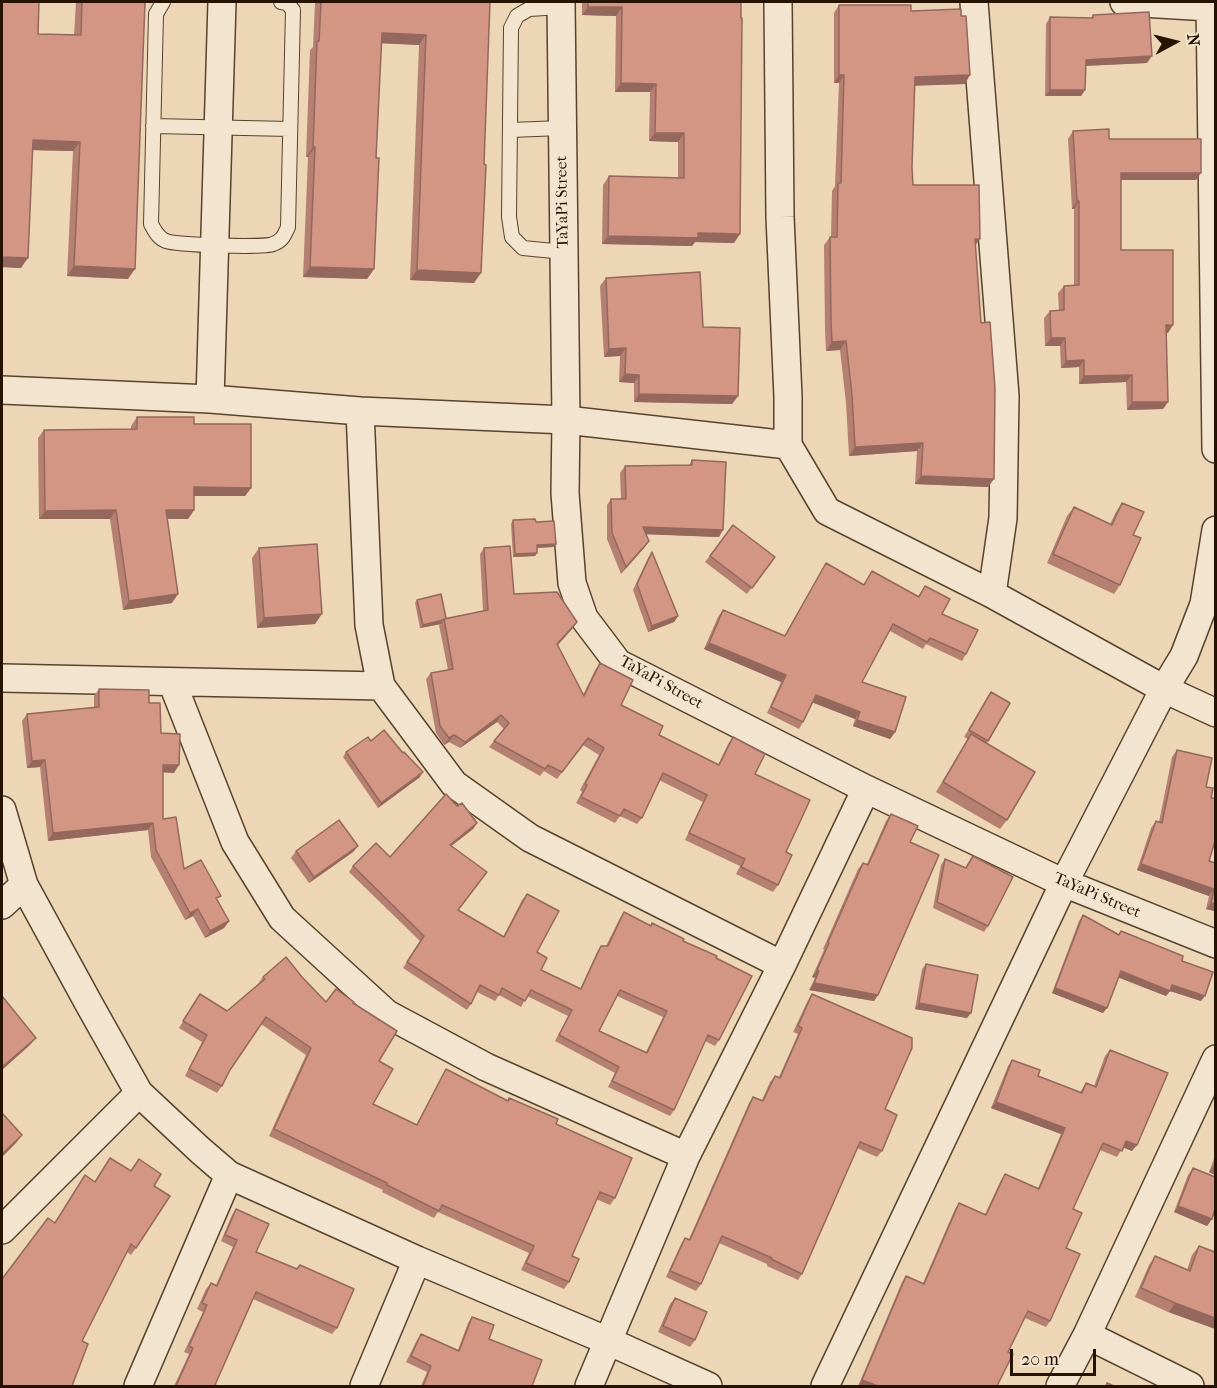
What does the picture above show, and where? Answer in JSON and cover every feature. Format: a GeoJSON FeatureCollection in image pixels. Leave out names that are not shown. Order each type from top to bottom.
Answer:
{"type":"FeatureCollection","features":[{"type":"Feature","properties":{"kind":"street"},"geometry":{"type":"LineString","coordinates":[[210,399],[222,2]]}},
{"type":"Feature","properties":{"kind":"street"},"geometry":{"type":"LineString","coordinates":[[778,2],[780,217],[788,445],[827,512],[992,594],[1164,689],[1215,713]]}},
{"type":"Feature","properties":{"kind":"street"},"geometry":{"type":"LineString","coordinates":[[974,2],[1005,396],[1003,518],[992,594]]}},
{"type":"Feature","properties":{"kind":"street"},"geometry":{"type":"LineString","coordinates":[[1124,2],[1210,4],[1215,449]]}},
{"type":"Feature","properties":{"kind":"street","name":"TaYaPi Street"},"geometry":{"type":"LineString","coordinates":[[561,4],[565,493],[572,583],[584,618],[618,663],[866,789],[1064,883],[1215,944]]}},
{"type":"Feature","properties":{"kind":"street"},"geometry":{"type":"LineString","coordinates":[[2,390],[210,399],[360,411],[566,420],[788,445]]}},
{"type":"Feature","properties":{"kind":"street"},"geometry":{"type":"LineString","coordinates":[[360,411],[369,625],[381,686],[454,784],[530,838],[782,964]]}},
{"type":"Feature","properties":{"kind":"street"},"geometry":{"type":"LineString","coordinates":[[825,1386],[1064,883],[1164,689],[1184,656],[1204,604],[1215,530]]}},
{"type":"Feature","properties":{"kind":"street"},"geometry":{"type":"LineString","coordinates":[[2,678],[381,686]]}},
{"type":"Feature","properties":{"kind":"street"},"geometry":{"type":"LineString","coordinates":[[172,682],[235,842],[282,918],[387,1014],[486,1067],[686,1156]]}},
{"type":"Feature","properties":{"kind":"street"},"geometry":{"type":"LineString","coordinates":[[589,1386],[686,1156],[866,789]]}},
{"type":"Feature","properties":{"kind":"street"},"geometry":{"type":"LineString","coordinates":[[2,810],[24,885],[139,1093],[201,1152],[229,1175],[417,1260],[708,1386]]}},
{"type":"Feature","properties":{"kind":"street"},"geometry":{"type":"LineString","coordinates":[[2,905],[24,885]]}},
{"type":"Feature","properties":{"kind":"street"},"geometry":{"type":"LineString","coordinates":[[1060,1386],[1087,1335],[1215,1059]]}},
{"type":"Feature","properties":{"kind":"street"},"geometry":{"type":"LineString","coordinates":[[2,1230],[139,1093]]}},
{"type":"Feature","properties":{"kind":"street"},"geometry":{"type":"LineString","coordinates":[[138,1386],[229,1175]]}},
{"type":"Feature","properties":{"kind":"street"},"geometry":{"type":"LineString","coordinates":[[364,1386],[417,1260]]}},
{"type":"Feature","properties":{"kind":"street"},"geometry":{"type":"LineString","coordinates":[[1087,1335],[1190,1386]]}},
{"type":"Feature","properties":{"kind":"lane"},"geometry":{"type":"LineString","coordinates":[[163,2],[156,14],[151,224],[157,235],[166,241],[271,246],[283,239],[288,227],[293,10],[287,3],[281,2]]}},
{"type":"Feature","properties":{"kind":"lane"},"geometry":{"type":"LineString","coordinates":[[561,4],[529,9],[517,16],[511,28],[509,217],[513,237],[523,248],[564,252]]}},
{"type":"Feature","properties":{"kind":"lane"},"geometry":{"type":"LineString","coordinates":[[153,126],[290,129]]}},
{"type":"Feature","properties":{"kind":"lane"},"geometry":{"type":"LineString","coordinates":[[510,130],[562,128]]}},
{"type":"Feature","properties":{"kind":"building"},"geometry":{"type":"Polygon","coordinates":[[[2,2],[39,2],[38,34],[81,35],[82,2],[145,2],[135,269],[74,266],[80,142],[33,140],[28,258],[2,257],[2,2]]]}},
{"type":"Feature","properties":{"kind":"building"},"geometry":{"type":"Polygon","coordinates":[[[321,2],[490,2],[481,273],[417,270],[426,35],[382,33],[374,269],[310,267],[317,41],[319,41],[321,2]]]}},
{"type":"Feature","properties":{"kind":"building"},"geometry":{"type":"Polygon","coordinates":[[[588,2],[741,2],[740,234],[698,233],[698,238],[608,236],[609,176],[684,178],[684,133],[655,133],[656,84],[621,83],[622,7],[588,7],[588,2]]]}},
{"type":"Feature","properties":{"kind":"building"},"geometry":{"type":"Polygon","coordinates":[[[839,5],[911,5],[911,11],[961,9],[961,16],[966,16],[970,75],[915,77],[913,185],[979,185],[980,239],[975,239],[981,323],[990,322],[995,388],[994,479],[921,476],[923,443],[855,447],[846,341],[832,342],[831,322],[830,237],[837,237],[844,75],[839,75],[839,5]]]}},
{"type":"Feature","properties":{"kind":"building"},"geometry":{"type":"Polygon","coordinates":[[[1149,12],[1152,56],[1086,60],[1085,90],[1050,90],[1050,17],[1093,18],[1093,15],[1149,12]]]}},
{"type":"Feature","properties":{"kind":"building"},"geometry":{"type":"Polygon","coordinates":[[[1109,129],[1109,139],[1201,139],[1201,173],[1121,173],[1121,250],[1173,250],[1173,325],[1166,325],[1168,402],[1132,402],[1132,375],[1084,376],[1084,360],[1066,361],[1065,338],[1051,338],[1050,311],[1064,310],[1064,286],[1079,285],[1079,201],[1077,201],[1073,131],[1109,129]]]}},
{"type":"Feature","properties":{"kind":"building"},"geometry":{"type":"Polygon","coordinates":[[[700,272],[703,327],[740,328],[738,396],[639,394],[639,375],[625,374],[626,348],[609,349],[606,278],[700,272]]]}},
{"type":"Feature","properties":{"kind":"building"},"geometry":{"type":"Polygon","coordinates":[[[137,417],[194,417],[194,424],[251,424],[251,488],[194,487],[194,510],[166,510],[178,594],[129,601],[116,510],[45,511],[44,430],[137,429],[137,417]]]}},
{"type":"Feature","properties":{"kind":"building"},"geometry":{"type":"Polygon","coordinates":[[[692,460],[726,462],[723,530],[643,527],[649,541],[626,567],[612,533],[611,499],[626,499],[625,466],[692,465],[692,460]]]}},
{"type":"Feature","properties":{"kind":"building"},"geometry":{"type":"Polygon","coordinates":[[[1122,503],[1144,512],[1133,535],[1141,538],[1120,585],[1053,554],[1074,507],[1112,525],[1122,503]]]}},
{"type":"Feature","properties":{"kind":"building"},"geometry":{"type":"Polygon","coordinates":[[[535,519],[536,522],[554,521],[556,544],[537,545],[537,553],[515,554],[513,520],[535,519]]]}},
{"type":"Feature","properties":{"kind":"building"},"geometry":{"type":"Polygon","coordinates":[[[733,525],[775,557],[752,588],[710,556],[733,525]]]}},
{"type":"Feature","properties":{"kind":"building"},"geometry":{"type":"Polygon","coordinates":[[[317,544],[322,614],[264,618],[259,548],[317,544]]]}},
{"type":"Feature","properties":{"kind":"building"},"geometry":{"type":"Polygon","coordinates":[[[510,546],[514,594],[557,592],[577,622],[557,644],[584,696],[600,663],[633,680],[621,705],[663,726],[659,735],[719,765],[733,737],[765,754],[755,774],[810,800],[786,852],[792,855],[778,885],[741,867],[745,859],[689,833],[707,795],[663,773],[642,818],[624,809],[620,816],[581,797],[587,785],[585,784],[604,748],[588,738],[562,772],[548,765],[545,769],[494,741],[509,723],[501,715],[465,742],[454,735],[449,738],[440,726],[431,673],[453,669],[444,619],[488,610],[484,548],[510,546]]]}},
{"type":"Feature","properties":{"kind":"building"},"geometry":{"type":"Polygon","coordinates":[[[652,552],[678,616],[652,626],[637,584],[652,552]]]}},
{"type":"Feature","properties":{"kind":"building"},"geometry":{"type":"Polygon","coordinates":[[[826,563],[864,585],[872,571],[919,597],[925,586],[950,599],[942,614],[978,630],[966,654],[930,638],[927,642],[893,624],[862,682],[906,697],[895,732],[857,720],[860,712],[816,695],[803,722],[771,707],[786,675],[709,643],[723,610],[785,636],[826,563]]]}},
{"type":"Feature","properties":{"kind":"building"},"geometry":{"type":"Polygon","coordinates":[[[441,594],[446,618],[423,625],[417,600],[441,594]]]}},
{"type":"Feature","properties":{"kind":"building"},"geometry":{"type":"Polygon","coordinates":[[[99,689],[149,690],[149,703],[160,703],[161,733],[180,734],[179,765],[163,765],[163,819],[176,817],[184,869],[201,860],[221,896],[216,898],[229,921],[210,931],[198,909],[190,913],[156,850],[153,823],[53,833],[45,760],[32,761],[27,714],[99,707],[99,689]]]}},
{"type":"Feature","properties":{"kind":"building"},"geometry":{"type":"Polygon","coordinates":[[[991,692],[1010,703],[988,741],[969,730],[991,692]]]}},
{"type":"Feature","properties":{"kind":"building"},"geometry":{"type":"Polygon","coordinates":[[[384,730],[423,772],[381,803],[346,752],[368,737],[371,741],[384,730]]]}},
{"type":"Feature","properties":{"kind":"building"},"geometry":{"type":"Polygon","coordinates":[[[971,734],[1035,772],[1007,820],[943,782],[971,734]]]}},
{"type":"Feature","properties":{"kind":"building"},"geometry":{"type":"Polygon","coordinates":[[[1177,750],[1212,758],[1206,787],[1213,788],[1211,798],[1215,798],[1215,841],[1209,861],[1215,863],[1215,904],[1211,903],[1214,889],[1141,864],[1156,821],[1162,823],[1177,750]]]}},
{"type":"Feature","properties":{"kind":"building"},"geometry":{"type":"Polygon","coordinates":[[[446,794],[457,806],[462,803],[477,823],[450,845],[487,872],[458,910],[504,937],[527,894],[559,911],[537,952],[547,958],[541,970],[581,989],[601,946],[608,946],[624,912],[684,939],[683,941],[717,956],[716,958],[752,976],[719,1040],[708,1035],[674,1110],[612,1081],[619,1067],[559,1035],[572,1010],[531,990],[525,1001],[502,988],[499,995],[480,985],[471,1004],[407,962],[424,936],[353,866],[376,843],[390,857],[446,794]],[[620,990],[599,1031],[647,1053],[667,1011],[620,990]]]}},
{"type":"Feature","properties":{"kind":"building"},"geometry":{"type":"Polygon","coordinates":[[[891,814],[918,826],[910,842],[939,855],[878,995],[814,983],[828,942],[863,863],[868,865],[891,814]]]}},
{"type":"Feature","properties":{"kind":"building"},"geometry":{"type":"Polygon","coordinates":[[[339,820],[358,846],[314,877],[296,851],[339,820]]]}},
{"type":"Feature","properties":{"kind":"building"},"geometry":{"type":"Polygon","coordinates":[[[973,856],[1013,877],[988,926],[937,902],[945,859],[966,868],[973,856]]]}},
{"type":"Feature","properties":{"kind":"building"},"geometry":{"type":"Polygon","coordinates":[[[1083,915],[1119,935],[1121,931],[1183,956],[1182,961],[1213,972],[1205,996],[1172,985],[1170,991],[1121,971],[1107,1008],[1055,988],[1083,915]]]}},
{"type":"Feature","properties":{"kind":"building"},"geometry":{"type":"Polygon","coordinates":[[[286,957],[326,1002],[336,989],[353,1003],[397,1031],[379,1061],[393,1069],[373,1104],[417,1125],[446,1069],[508,1101],[509,1098],[558,1119],[556,1124],[632,1158],[615,1198],[600,1192],[572,1256],[579,1259],[569,1282],[526,1263],[534,1246],[442,1205],[439,1211],[387,1183],[274,1129],[311,1048],[266,1017],[230,1070],[222,1086],[189,1069],[207,1035],[183,1021],[200,994],[227,1011],[265,979],[263,977],[286,957]]]}},
{"type":"Feature","properties":{"kind":"building"},"geometry":{"type":"Polygon","coordinates":[[[926,964],[978,975],[971,1013],[919,1003],[926,964]]]}},
{"type":"Feature","properties":{"kind":"building"},"geometry":{"type":"Polygon","coordinates":[[[812,994],[912,1038],[912,1048],[885,1109],[897,1115],[882,1151],[860,1142],[802,1274],[722,1236],[701,1284],[670,1271],[685,1238],[690,1240],[753,1097],[763,1101],[775,1076],[780,1078],[802,1028],[798,1026],[812,994]]]}},
{"type":"Feature","properties":{"kind":"building"},"geometry":{"type":"Polygon","coordinates":[[[2,996],[36,1038],[2,1067],[2,996]]]}},
{"type":"Feature","properties":{"kind":"building"},"geometry":{"type":"Polygon","coordinates":[[[1110,1050],[1168,1073],[1137,1145],[1126,1141],[1122,1151],[1103,1143],[1073,1209],[1082,1213],[1066,1248],[1080,1254],[1050,1321],[1028,1311],[1008,1352],[1013,1354],[997,1386],[878,1386],[862,1380],[906,1276],[924,1284],[959,1203],[986,1215],[1005,1174],[1039,1189],[1065,1128],[996,1102],[1012,1060],[1040,1070],[1038,1076],[1082,1093],[1086,1083],[1096,1087],[1110,1050]]]}},
{"type":"Feature","properties":{"kind":"building"},"geometry":{"type":"Polygon","coordinates":[[[2,1113],[22,1135],[2,1154],[2,1113]]]}},
{"type":"Feature","properties":{"kind":"building"},"geometry":{"type":"Polygon","coordinates":[[[110,1158],[131,1171],[139,1159],[161,1174],[154,1186],[170,1196],[136,1248],[131,1244],[82,1341],[88,1344],[72,1386],[2,1386],[2,1279],[48,1218],[55,1223],[85,1175],[95,1182],[110,1158]]]}},
{"type":"Feature","properties":{"kind":"building"},"geometry":{"type":"Polygon","coordinates":[[[1193,1168],[1215,1177],[1215,1209],[1212,1219],[1178,1206],[1193,1168]]]}},
{"type":"Feature","properties":{"kind":"building"},"geometry":{"type":"Polygon","coordinates":[[[236,1209],[269,1224],[256,1252],[297,1269],[300,1265],[354,1289],[337,1328],[256,1292],[215,1385],[218,1386],[176,1386],[193,1348],[189,1346],[207,1305],[202,1303],[211,1283],[217,1286],[237,1240],[225,1235],[236,1209]]]}},
{"type":"Feature","properties":{"kind":"building"},"geometry":{"type":"Polygon","coordinates":[[[1199,1246],[1215,1252],[1215,1318],[1141,1288],[1155,1256],[1190,1271],[1199,1246]]]}},
{"type":"Feature","properties":{"kind":"building"},"geometry":{"type":"Polygon","coordinates":[[[675,1298],[707,1312],[695,1340],[663,1326],[675,1298]]]}},
{"type":"Feature","properties":{"kind":"building"},"geometry":{"type":"Polygon","coordinates":[[[472,1317],[494,1325],[489,1339],[542,1360],[532,1386],[423,1386],[431,1366],[411,1356],[421,1334],[459,1351],[472,1317]]]}}]}
